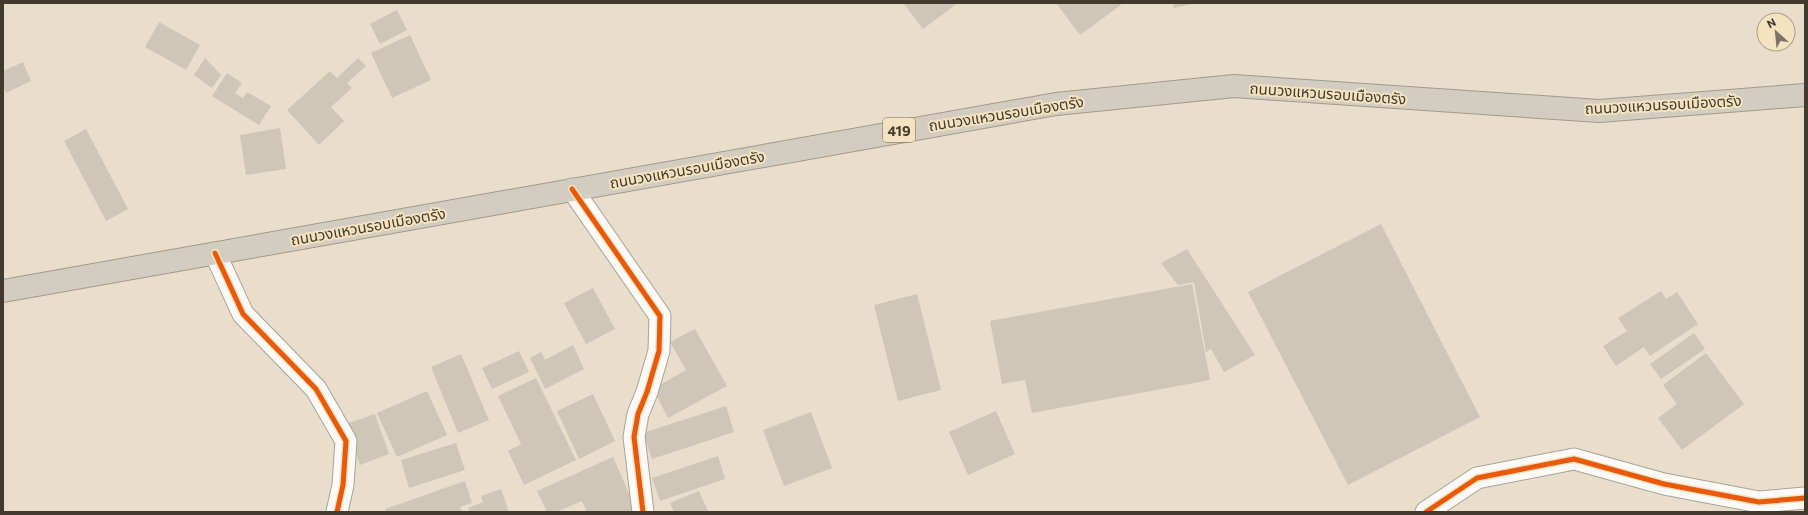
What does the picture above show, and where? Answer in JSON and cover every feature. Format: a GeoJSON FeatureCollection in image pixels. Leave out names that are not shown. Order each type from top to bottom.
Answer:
{"type":"FeatureCollection","features":[{"type":"Feature","properties":{"kind":"highway","name":"ถนนวงแหวนรอบเมืองตรัง"},"geometry":{"type":"LineString","coordinates":[[3,290],[1056,104],[1234,86],[1599,111],[1805,95]]}},
{"type":"Feature","properties":{"kind":"street"},"geometry":{"type":"LineString","coordinates":[[572,189],[660,316],[659,351],[647,392],[638,414],[634,437],[643,512]]}},
{"type":"Feature","properties":{"kind":"street"},"geometry":{"type":"LineString","coordinates":[[215,253],[243,314],[316,389],[346,441],[343,485],[337,512]]}},
{"type":"Feature","properties":{"kind":"street"},"geometry":{"type":"LineString","coordinates":[[1426,512],[1477,478],[1574,459],[1664,484],[1759,502],[1805,498]]}},
{"type":"Feature","properties":{"kind":"building"},"geometry":{"type":"Polygon","coordinates":[[[903,3],[958,3],[923,29],[903,3]]]}},
{"type":"Feature","properties":{"kind":"building"},"geometry":{"type":"Polygon","coordinates":[[[1056,3],[1120,3],[1121,5],[1080,35],[1056,3]]]}},
{"type":"Feature","properties":{"kind":"building"},"geometry":{"type":"Polygon","coordinates":[[[1173,3],[1191,3],[1191,4],[1174,8],[1173,3]]]}},
{"type":"Feature","properties":{"kind":"building"},"geometry":{"type":"Polygon","coordinates":[[[397,10],[407,30],[380,44],[370,24],[397,10]]]}},
{"type":"Feature","properties":{"kind":"building"},"geometry":{"type":"Polygon","coordinates":[[[159,22],[200,45],[186,70],[145,47],[159,22]]]}},
{"type":"Feature","properties":{"kind":"building"},"geometry":{"type":"Polygon","coordinates":[[[410,35],[431,80],[392,98],[371,53],[410,35]]]}},
{"type":"Feature","properties":{"kind":"building"},"geometry":{"type":"Polygon","coordinates":[[[205,58],[221,75],[212,88],[194,75],[205,58]]]}},
{"type":"Feature","properties":{"kind":"building"},"geometry":{"type":"Polygon","coordinates":[[[358,58],[366,66],[347,83],[352,88],[331,107],[344,121],[319,145],[287,110],[330,71],[337,78],[358,58]]]}},
{"type":"Feature","properties":{"kind":"building"},"geometry":{"type":"Polygon","coordinates":[[[23,62],[31,81],[6,93],[3,86],[3,71],[23,62]]]}},
{"type":"Feature","properties":{"kind":"building"},"geometry":{"type":"Polygon","coordinates":[[[227,73],[242,83],[235,93],[243,98],[247,92],[271,106],[259,125],[212,96],[227,73]]]}},
{"type":"Feature","properties":{"kind":"building"},"geometry":{"type":"Polygon","coordinates":[[[280,128],[286,169],[246,175],[240,135],[280,128]]]}},
{"type":"Feature","properties":{"kind":"building"},"geometry":{"type":"Polygon","coordinates":[[[86,129],[128,209],[106,221],[64,141],[86,129]]]}},
{"type":"Feature","properties":{"kind":"building"},"geometry":{"type":"Polygon","coordinates":[[[1381,224],[1480,417],[1348,485],[1248,292],[1381,224]]]}},
{"type":"Feature","properties":{"kind":"building"},"geometry":{"type":"Polygon","coordinates":[[[1187,249],[1255,355],[1224,372],[1211,349],[1206,352],[1194,282],[1178,285],[1161,263],[1187,249]]]}},
{"type":"Feature","properties":{"kind":"building"},"geometry":{"type":"Polygon","coordinates":[[[1192,284],[1210,380],[1032,413],[1025,380],[1002,384],[990,321],[1192,284]]]}},
{"type":"Feature","properties":{"kind":"building"},"geometry":{"type":"Polygon","coordinates":[[[593,288],[615,329],[586,344],[564,303],[593,288]]]}},
{"type":"Feature","properties":{"kind":"building"},"geometry":{"type":"Polygon","coordinates":[[[1661,291],[1666,299],[1677,292],[1698,324],[1650,356],[1644,347],[1616,366],[1603,346],[1627,331],[1618,318],[1661,291]]]}},
{"type":"Feature","properties":{"kind":"building"},"geometry":{"type":"Polygon","coordinates":[[[917,294],[941,390],[898,401],[874,305],[917,294]]]}},
{"type":"Feature","properties":{"kind":"building"},"geometry":{"type":"Polygon","coordinates":[[[695,329],[727,386],[668,418],[653,389],[686,370],[670,342],[695,329]]]}},
{"type":"Feature","properties":{"kind":"building"},"geometry":{"type":"Polygon","coordinates":[[[1694,333],[1705,349],[1661,379],[1650,364],[1694,333]]]}},
{"type":"Feature","properties":{"kind":"building"},"geometry":{"type":"Polygon","coordinates":[[[573,345],[584,369],[545,389],[530,358],[541,352],[545,360],[573,345]]]}},
{"type":"Feature","properties":{"kind":"building"},"geometry":{"type":"Polygon","coordinates":[[[519,351],[529,372],[492,389],[482,368],[519,351]]]}},
{"type":"Feature","properties":{"kind":"building"},"geometry":{"type":"Polygon","coordinates":[[[1706,353],[1744,404],[1682,450],[1658,418],[1677,404],[1663,385],[1706,353]]]}},
{"type":"Feature","properties":{"kind":"building"},"geometry":{"type":"Polygon","coordinates":[[[461,354],[489,420],[458,433],[431,367],[461,354]]]}},
{"type":"Feature","properties":{"kind":"building"},"geometry":{"type":"Polygon","coordinates":[[[536,378],[576,460],[524,485],[508,451],[521,444],[498,396],[536,378]]]}},
{"type":"Feature","properties":{"kind":"building"},"geometry":{"type":"Polygon","coordinates":[[[427,391],[447,435],[397,457],[377,413],[427,391]]]}},
{"type":"Feature","properties":{"kind":"building"},"geometry":{"type":"Polygon","coordinates":[[[593,394],[615,441],[579,459],[557,411],[593,394]]]}},
{"type":"Feature","properties":{"kind":"building"},"geometry":{"type":"Polygon","coordinates":[[[726,406],[734,432],[652,459],[643,433],[726,406]]]}},
{"type":"Feature","properties":{"kind":"building"},"geometry":{"type":"Polygon","coordinates":[[[996,411],[1015,454],[968,475],[949,432],[996,411]]]}},
{"type":"Feature","properties":{"kind":"building"},"geometry":{"type":"Polygon","coordinates":[[[811,412],[832,468],[784,486],[763,430],[811,412]]]}},
{"type":"Feature","properties":{"kind":"building"},"geometry":{"type":"Polygon","coordinates":[[[375,414],[389,454],[360,465],[346,424],[375,414]]]}},
{"type":"Feature","properties":{"kind":"building"},"geometry":{"type":"Polygon","coordinates":[[[456,443],[465,470],[409,488],[401,460],[456,443]]]}},
{"type":"Feature","properties":{"kind":"building"},"geometry":{"type":"Polygon","coordinates":[[[718,456],[725,479],[660,501],[652,478],[718,456]]]}},
{"type":"Feature","properties":{"kind":"building"},"geometry":{"type":"Polygon","coordinates":[[[613,457],[637,512],[587,512],[582,501],[556,512],[547,512],[537,491],[613,457]]]}},
{"type":"Feature","properties":{"kind":"building"},"geometry":{"type":"Polygon","coordinates":[[[465,481],[472,503],[460,507],[462,512],[386,512],[385,509],[465,481]]]}},
{"type":"Feature","properties":{"kind":"building"},"geometry":{"type":"Polygon","coordinates":[[[501,489],[509,512],[469,512],[468,508],[483,502],[481,496],[501,489]]]}},
{"type":"Feature","properties":{"kind":"building"},"geometry":{"type":"Polygon","coordinates":[[[699,491],[708,511],[674,512],[670,503],[699,491]]]}},
{"type":"Feature","properties":{"kind":"cycle path"},"geometry":{"type":"LineString","coordinates":[[572,189],[660,316],[659,351],[647,392],[638,414],[634,437],[643,512]]}},
{"type":"Feature","properties":{"kind":"cycle path"},"geometry":{"type":"LineString","coordinates":[[215,253],[243,314],[316,389],[346,441],[343,485],[337,512]]}},
{"type":"Feature","properties":{"kind":"cycle path"},"geometry":{"type":"LineString","coordinates":[[1426,512],[1477,478],[1574,459],[1664,484],[1759,502],[1805,498]]}}]}
